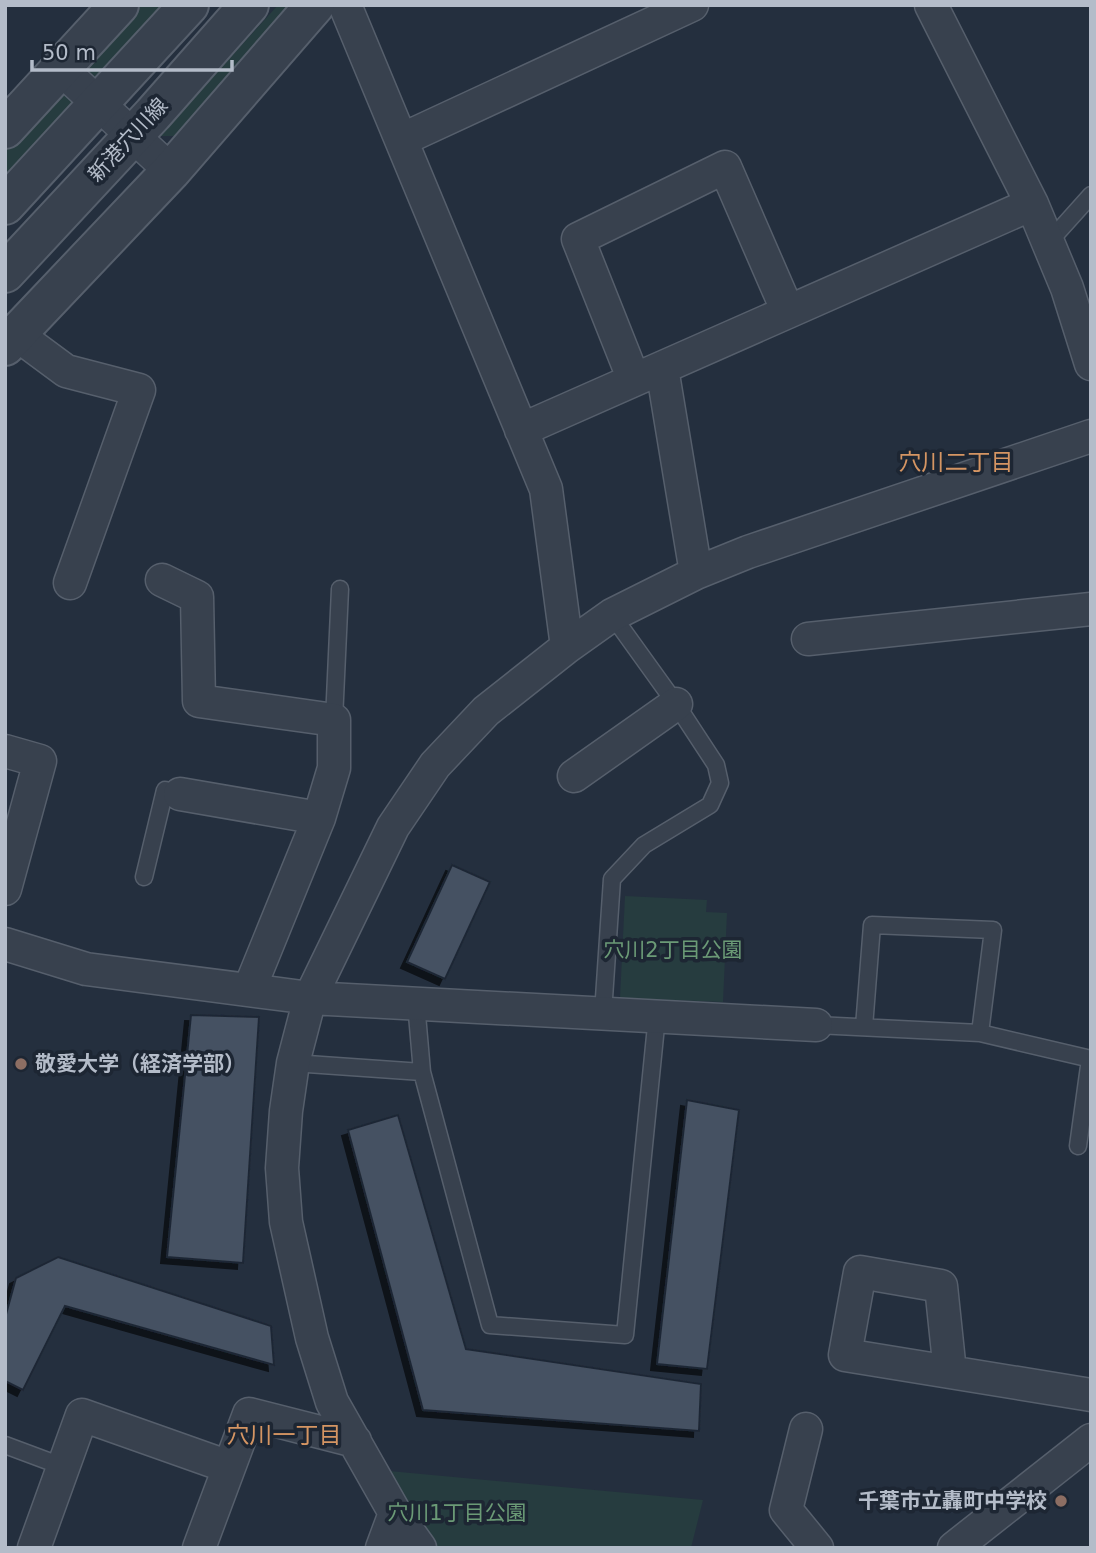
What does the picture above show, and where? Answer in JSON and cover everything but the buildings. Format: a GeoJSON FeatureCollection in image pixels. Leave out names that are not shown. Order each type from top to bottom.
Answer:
{"type":"FeatureCollection","features":[{"type":"Feature","properties":{"kind":"street"},"geometry":{"type":"LineString","coordinates":[[5,129],[119,5]]}},
{"type":"Feature","properties":{"kind":"street"},"geometry":{"type":"LineString","coordinates":[[5,205],[189,5]]}},
{"type":"Feature","properties":{"kind":"street","name":"新港穴川線"},"geometry":{"type":"LineString","coordinates":[[5,273],[153,114],[249,5]]}},
{"type":"Feature","properties":{"kind":"street"},"geometry":{"type":"LineString","coordinates":[[71,583],[139,390],[66,371],[11,340],[171,171],[315,5]]}},
{"type":"Feature","properties":{"kind":"street"},"geometry":{"type":"LineString","coordinates":[[345,5],[546,489],[567,647]]}},
{"type":"Feature","properties":{"kind":"street"},"geometry":{"type":"LineString","coordinates":[[401,140],[692,5]]}},
{"type":"Feature","properties":{"kind":"street"},"geometry":{"type":"LineString","coordinates":[[931,5],[1032,204],[1067,288],[1091,364]]}},
{"type":"Feature","properties":{"kind":"street"},"geometry":{"type":"LineString","coordinates":[[61,69],[171,171]]}},
{"type":"Feature","properties":{"kind":"street"},"geometry":{"type":"LineString","coordinates":[[696,573],[648,374],[578,239],[725,167],[788,312]]}},
{"type":"Feature","properties":{"kind":"street"},"geometry":{"type":"LineString","coordinates":[[521,430],[1032,204]]}},
{"type":"Feature","properties":{"kind":"street"},"geometry":{"type":"LineString","coordinates":[[420,1548],[395,1513],[332,1402],[312,1338],[286,1222],[282,1168],[293,1063],[310,998],[393,827],[435,765],[486,711],[612,615],[696,573],[748,552],[1091,436]]}},
{"type":"Feature","properties":{"kind":"street"},"geometry":{"type":"LineString","coordinates":[[162,580],[197,597],[199,701],[334,720],[334,768],[319,818],[249,990]]}},
{"type":"Feature","properties":{"kind":"street"},"geometry":{"type":"LineString","coordinates":[[808,639],[1091,609]]}},
{"type":"Feature","properties":{"kind":"street"},"geometry":{"type":"LineString","coordinates":[[574,776],[676,704]]}},
{"type":"Feature","properties":{"kind":"street"},"geometry":{"type":"LineString","coordinates":[[5,751],[40,761],[5,889]]}},
{"type":"Feature","properties":{"kind":"street"},"geometry":{"type":"LineString","coordinates":[[180,794],[319,818]]}},
{"type":"Feature","properties":{"kind":"street"},"geometry":{"type":"LineString","coordinates":[[5,944],[86,969],[310,998],[816,1025]]}},
{"type":"Feature","properties":{"kind":"street"},"geometry":{"type":"LineString","coordinates":[[950,1372],[1091,1395]]}},
{"type":"Feature","properties":{"kind":"street"},"geometry":{"type":"LineString","coordinates":[[199,1548],[249,1414],[355,1441]]}},
{"type":"Feature","properties":{"kind":"street"},"geometry":{"type":"LineString","coordinates":[[34,1548],[82,1415],[229,1467]]}},
{"type":"Feature","properties":{"kind":"street"},"geometry":{"type":"LineString","coordinates":[[806,1429],[786,1510],[817,1548]]}},
{"type":"Feature","properties":{"kind":"street"},"geometry":{"type":"LineString","coordinates":[[954,1548],[1091,1440]]}},
{"type":"Feature","properties":{"kind":"street"},"geometry":{"type":"LineString","coordinates":[[382,1548],[395,1513]]}},
{"type":"Feature","properties":{"kind":"lane"},"geometry":{"type":"LineString","coordinates":[[1048,243],[1091,195]]}},
{"type":"Feature","properties":{"kind":"lane"},"geometry":{"type":"LineString","coordinates":[[334,720],[340,589]]}},
{"type":"Feature","properties":{"kind":"lane"},"geometry":{"type":"LineString","coordinates":[[603,1013],[612,879],[644,845],[710,805],[720,783],[716,765],[612,615]]}},
{"type":"Feature","properties":{"kind":"lane"},"geometry":{"type":"LineString","coordinates":[[144,877],[165,790],[180,794]]}},
{"type":"Feature","properties":{"kind":"lane"},"geometry":{"type":"LineString","coordinates":[[864,1027],[872,925],[993,930],[980,1033]]}},
{"type":"Feature","properties":{"kind":"lane"},"geometry":{"type":"LineString","coordinates":[[416,1003],[422,1072],[490,1325],[625,1335],[657,1016]]}},
{"type":"Feature","properties":{"kind":"lane"},"geometry":{"type":"LineString","coordinates":[[816,1025],[980,1033],[1090,1059],[1078,1146]]}},
{"type":"Feature","properties":{"kind":"lane"},"geometry":{"type":"LineString","coordinates":[[293,1063],[422,1072]]}},
{"type":"Feature","properties":{"kind":"lane"},"geometry":{"type":"LineString","coordinates":[[5,1445],[64,1466]]}},
{"type":"Feature","properties":{"kind":"green space"},"geometry":{"type":"Polygon","coordinates":[[[134,5],[167,5],[5,183],[5,144],[134,5]]]}},
{"type":"Feature","properties":{"kind":"green space"},"geometry":{"type":"Polygon","coordinates":[[[278,5],[300,5],[181,136],[159,136],[278,5]]]}},
{"type":"Feature","properties":{"kind":"green space","name":"穴川2丁目公園"},"geometry":{"type":"Polygon","coordinates":[[[625,896],[707,900],[706,912],[727,913],[723,1002],[620,998],[625,896]]]}},
{"type":"Feature","properties":{"kind":"green space","name":"穴川1丁目公園"},"geometry":{"type":"Polygon","coordinates":[[[389,1471],[703,1500],[691,1548],[435,1548],[389,1471]]]}},
{"type":"Feature","properties":{"kind":"place","name":"敬愛大学（経済学部）"},"geometry":{"type":"Point","coordinates":[21,1064]}},
{"type":"Feature","properties":{"kind":"place","name":"千葉市立轟町中学校"},"geometry":{"type":"Point","coordinates":[1061,1501]}},
{"type":"Feature","properties":{"kind":"district","name":"穴川二丁目"},"geometry":{"type":"Point","coordinates":[956,462]}},
{"type":"Feature","properties":{"kind":"district","name":"穴川一丁目"},"geometry":{"type":"Point","coordinates":[284,1435]}}]}
